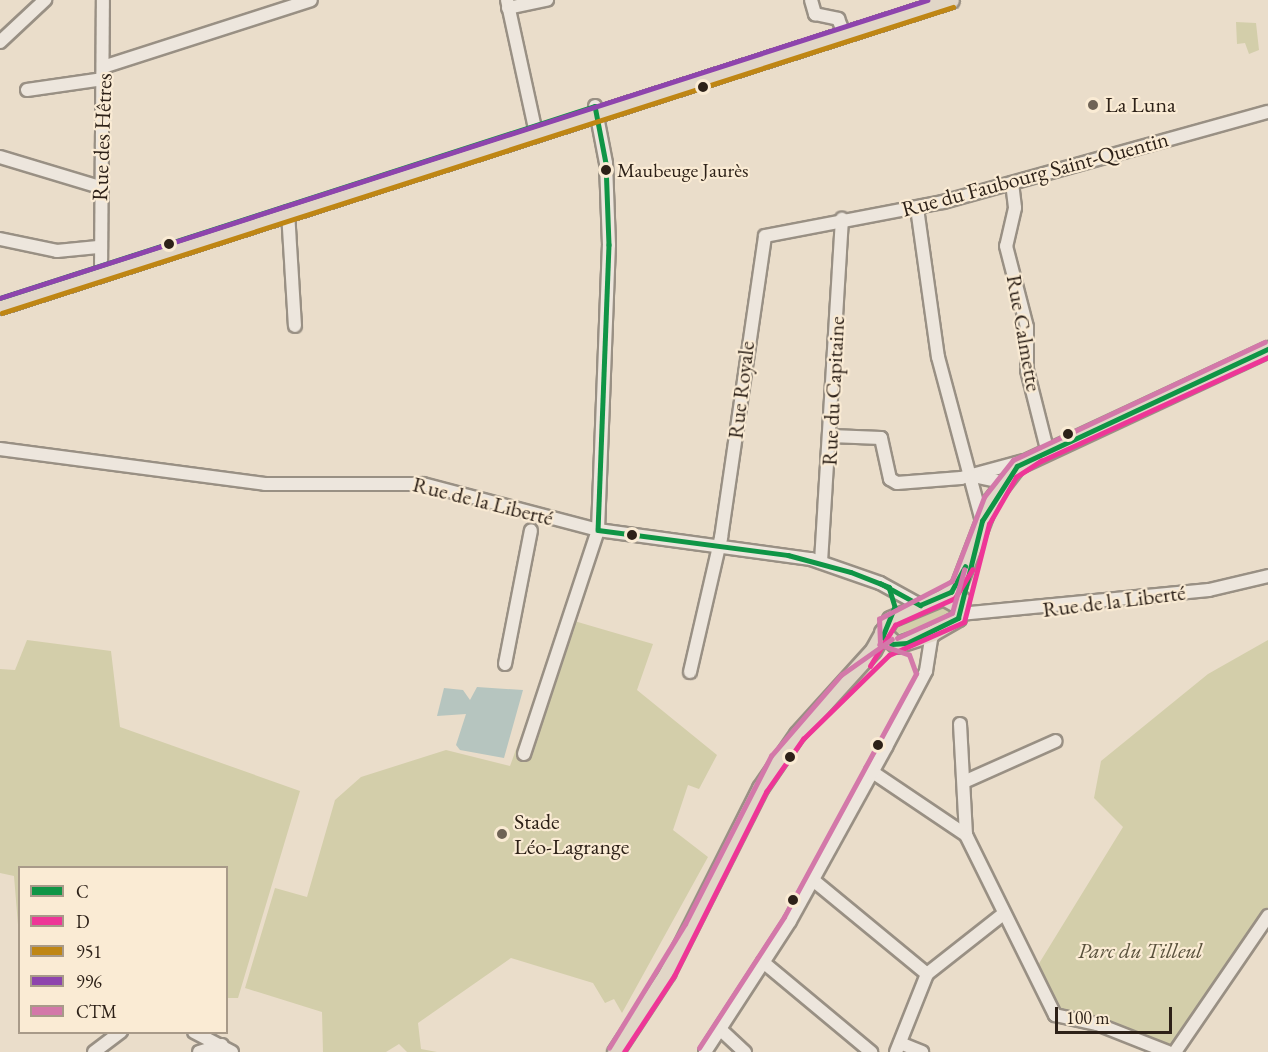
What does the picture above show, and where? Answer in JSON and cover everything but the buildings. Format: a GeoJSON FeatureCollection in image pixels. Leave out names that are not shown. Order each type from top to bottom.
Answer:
{"type":"FeatureCollection","features":[{"type":"Feature","properties":{"kind":"main road"},"geometry":{"type":"LineString","coordinates":[[596,110],[921,0]]}},
{"type":"Feature","properties":{"kind":"main road"},"geometry":{"type":"LineString","coordinates":[[0,306],[100,269],[352,187],[951,0]]}},
{"type":"Feature","properties":{"kind":"main road"},"geometry":{"type":"LineString","coordinates":[[0,298],[288,212],[352,187]]}},
{"type":"Feature","properties":{"kind":"main road"},"geometry":{"type":"LineString","coordinates":[[615,1052],[692,927],[777,760],[854,673],[886,626],[920,605],[943,597],[958,586],[982,521],[1002,482],[1024,460],[1268,349]]}},
{"type":"Feature","properties":{"kind":"main road"},"geometry":{"type":"LineString","coordinates":[[854,673],[898,645],[932,633],[959,610],[982,521]]}},
{"type":"Feature","properties":{"kind":"main road"},"geometry":{"type":"LineString","coordinates":[[943,597],[959,610]]}},
{"type":"Feature","properties":{"kind":"main road"},"geometry":{"type":"LineString","coordinates":[[886,626],[898,645]]}},
{"type":"Feature","properties":{"kind":"street"},"geometry":{"type":"LineString","coordinates":[[0,42],[45,0]]}},
{"type":"Feature","properties":{"kind":"street","name":"Rue des Hêtres"},"geometry":{"type":"LineString","coordinates":[[100,269],[98,248],[103,79],[106,66],[103,0]]}},
{"type":"Feature","properties":{"kind":"street"},"geometry":{"type":"LineString","coordinates":[[106,66],[311,0]]}},
{"type":"Feature","properties":{"kind":"street"},"geometry":{"type":"LineString","coordinates":[[535,129],[508,4],[548,0]]}},
{"type":"Feature","properties":{"kind":"street"},"geometry":{"type":"LineString","coordinates":[[811,0],[815,14],[838,19],[841,26]]}},
{"type":"Feature","properties":{"kind":"street"},"geometry":{"type":"LineString","coordinates":[[27,90],[103,79]]}},
{"type":"Feature","properties":{"kind":"street"},"geometry":{"type":"LineString","coordinates":[[524,754],[598,530],[609,245],[606,163],[596,110]]}},
{"type":"Feature","properties":{"kind":"street","name":"Rue du Faubourg Saint-Quentin"},"geometry":{"type":"LineString","coordinates":[[765,236],[842,219],[917,208],[1268,112]]}},
{"type":"Feature","properties":{"kind":"street"},"geometry":{"type":"LineString","coordinates":[[0,158],[100,186]]}},
{"type":"Feature","properties":{"kind":"street","name":"Rue Calmette"},"geometry":{"type":"LineString","coordinates":[[1012,183],[1015,208],[1006,246],[1027,327],[1028,370],[1047,449]]}},
{"type":"Feature","properties":{"kind":"street"},"geometry":{"type":"LineString","coordinates":[[917,208],[939,357],[973,476],[982,521]]}},
{"type":"Feature","properties":{"kind":"street"},"geometry":{"type":"LineString","coordinates":[[288,212],[295,326]]}},
{"type":"Feature","properties":{"kind":"street","name":"Rue du Capitaine"},"geometry":{"type":"LineString","coordinates":[[821,562],[831,436],[842,219]]}},
{"type":"Feature","properties":{"kind":"street","name":"Rue Royale"},"geometry":{"type":"LineString","coordinates":[[690,672],[719,545],[765,236]]}},
{"type":"Feature","properties":{"kind":"street"},"geometry":{"type":"LineString","coordinates":[[0,239],[57,251],[98,248]]}},
{"type":"Feature","properties":{"kind":"street"},"geometry":{"type":"LineString","coordinates":[[831,436],[881,438],[893,482],[973,476],[1024,460]]}},
{"type":"Feature","properties":{"kind":"street","name":"Rue de la Liberté"},"geometry":{"type":"LineString","coordinates":[[0,449],[265,484],[409,482],[598,530],[719,545],[821,562],[889,587],[920,605]]}},
{"type":"Feature","properties":{"kind":"street"},"geometry":{"type":"LineString","coordinates":[[973,476],[1002,482]]}},
{"type":"Feature","properties":{"kind":"street"},"geometry":{"type":"LineString","coordinates":[[505,664],[531,530]]}},
{"type":"Feature","properties":{"kind":"street","name":"Rue de la Liberté"},"geometry":{"type":"LineString","coordinates":[[959,610],[1045,608],[1209,590],[1268,576]]}},
{"type":"Feature","properties":{"kind":"street"},"geometry":{"type":"LineString","coordinates":[[886,626],[896,602],[889,587]]}},
{"type":"Feature","properties":{"kind":"street"},"geometry":{"type":"LineString","coordinates":[[705,1052],[721,1030],[813,880],[926,668],[932,633]]}},
{"type":"Feature","properties":{"kind":"street"},"geometry":{"type":"LineString","coordinates":[[898,645],[914,649],[926,668]]}},
{"type":"Feature","properties":{"kind":"street"},"geometry":{"type":"LineString","coordinates":[[960,724],[966,781],[966,835],[1002,915],[1055,1015],[1097,1024],[1168,1052]]}},
{"type":"Feature","properties":{"kind":"street"},"geometry":{"type":"LineString","coordinates":[[966,781],[1056,741]]}},
{"type":"Feature","properties":{"kind":"street"},"geometry":{"type":"LineString","coordinates":[[871,771],[966,835]]}},
{"type":"Feature","properties":{"kind":"street"},"geometry":{"type":"LineString","coordinates":[[813,880],[927,974]]}},
{"type":"Feature","properties":{"kind":"street"},"geometry":{"type":"LineString","coordinates":[[922,1052],[898,1047],[927,974],[1002,915]]}},
{"type":"Feature","properties":{"kind":"street"},"geometry":{"type":"LineString","coordinates":[[1175,1052],[1268,916]]}},
{"type":"Feature","properties":{"kind":"street"},"geometry":{"type":"LineString","coordinates":[[763,962],[871,1052]]}},
{"type":"Feature","properties":{"kind":"street"},"geometry":{"type":"LineString","coordinates":[[721,1030],[745,1052]]}},
{"type":"Feature","properties":{"kind":"street"},"geometry":{"type":"LineString","coordinates":[[94,1052],[118,1034]]}},
{"type":"Feature","properties":{"kind":"street"},"geometry":{"type":"LineString","coordinates":[[198,1034],[227,1049]]}},
{"type":"Feature","properties":{"kind":"street"},"geometry":{"type":"LineString","coordinates":[[199,1052],[227,1049]]}},
{"type":"Feature","properties":{"kind":"green space"},"geometry":{"type":"Polygon","coordinates":[[[1236,22],[1256,23],[1259,50],[1249,54],[1245,43],[1237,44],[1236,22]]]}},
{"type":"Feature","properties":{"kind":"green space"},"geometry":{"type":"Polygon","coordinates":[[[944,603],[954,612],[931,627],[895,634],[898,623],[944,603]]]}},
{"type":"Feature","properties":{"kind":"green space","name":"Stade Léo-Lagrange"},"geometry":{"type":"Polygon","coordinates":[[[564,618],[653,644],[637,690],[717,755],[699,789],[688,785],[673,830],[708,857],[622,1013],[614,999],[605,1003],[593,983],[511,958],[418,1023],[421,1049],[437,1052],[407,1052],[399,1044],[386,1052],[323,1052],[322,1012],[245,988],[275,888],[307,897],[335,800],[361,777],[446,750],[510,766],[564,618]]]}},
{"type":"Feature","properties":{"kind":"green space"},"geometry":{"type":"Polygon","coordinates":[[[27,640],[111,651],[120,727],[300,791],[238,998],[228,998],[228,866],[18,866],[18,925],[14,876],[0,873],[0,669],[15,670],[27,640]]]}},
{"type":"Feature","properties":{"kind":"green space","name":"Parc du Tilleul"},"geometry":{"type":"Polygon","coordinates":[[[1268,640],[1268,925],[1232,960],[1169,1049],[1054,1008],[1035,970],[1123,827],[1094,798],[1101,761],[1208,674],[1268,640]]]}},
{"type":"Feature","properties":{"kind":"shaded area"},"geometry":{"type":"Polygon","coordinates":[[[477,687],[523,690],[504,758],[460,750],[456,745],[466,714],[437,716],[444,688],[463,690],[470,700],[477,687]]]}},
{"type":"Feature","properties":{"kind":"transit line","name":"996"},"geometry":{"type":"LineString","coordinates":[[0,298],[927,0]]}},
{"type":"Feature","properties":{"kind":"transit line","name":"951"},"geometry":{"type":"LineString","coordinates":[[2,313],[953,7]]}},
{"type":"Feature","properties":{"kind":"transit line","name":"C"},"geometry":{"type":"LineString","coordinates":[[0,298],[595,106],[606,163],[609,245],[598,530]]}},
{"type":"Feature","properties":{"kind":"transit line","name":"CTM"},"geometry":{"type":"LineString","coordinates":[[699,1048],[784,917],[916,674],[909,655],[880,645],[879,619],[952,581],[984,497],[1013,460],[1265,342]]}},
{"type":"Feature","properties":{"kind":"transit line","name":"C"},"geometry":{"type":"LineString","coordinates":[[598,530],[788,555],[851,572],[889,587],[895,607],[883,637],[892,644],[907,643],[958,618],[982,521],[1017,466],[1268,349]]}},
{"type":"Feature","properties":{"kind":"transit line","name":"D"},"geometry":{"type":"LineString","coordinates":[[624,1052],[674,976],[766,792],[803,739],[889,655],[964,622],[989,524],[1016,477],[1041,461],[1268,357]]}},
{"type":"Feature","properties":{"kind":"transit line","name":"C"},"geometry":{"type":"LineString","coordinates":[[880,583],[920,605],[951,592],[965,567]]}},
{"type":"Feature","properties":{"kind":"transit line","name":"CTM"},"geometry":{"type":"LineString","coordinates":[[897,638],[952,613],[964,570]]}},
{"type":"Feature","properties":{"kind":"transit line","name":"D"},"geometry":{"type":"LineString","coordinates":[[870,666],[895,625],[955,598],[972,570]]}},
{"type":"Feature","properties":{"kind":"transit line","name":"CTM"},"geometry":{"type":"LineString","coordinates":[[609,1048],[685,924],[771,756],[841,675],[892,639]]}},
{"type":"Feature","properties":{"kind":"place","name":"La Luna"},"geometry":{"type":"Point","coordinates":[1093,105]}},
{"type":"Feature","properties":{"kind":"place","name":"Maubeuge Jaurès"},"geometry":{"type":"Point","coordinates":[606,170]}},
{"type":"Feature","properties":{"kind":"place","name":"Stade Léo-Lagrange"},"geometry":{"type":"Point","coordinates":[502,834]}}]}
